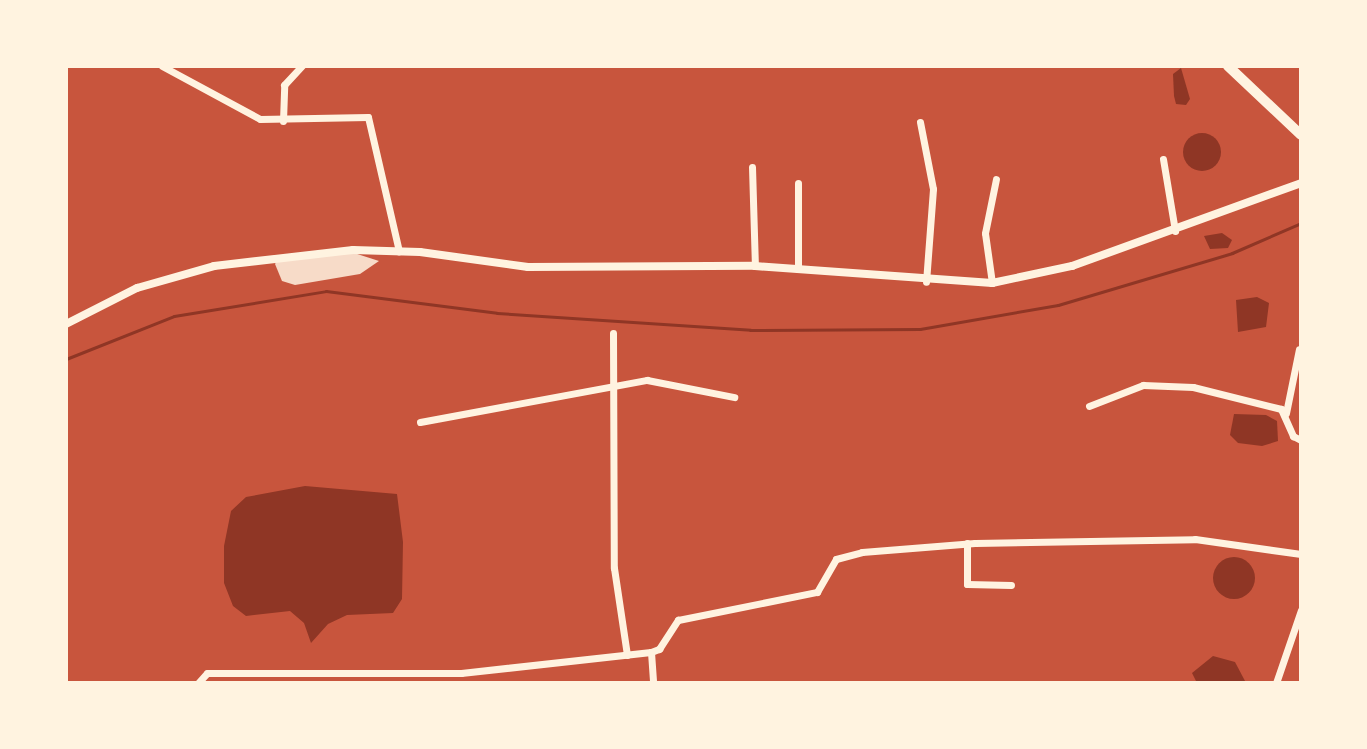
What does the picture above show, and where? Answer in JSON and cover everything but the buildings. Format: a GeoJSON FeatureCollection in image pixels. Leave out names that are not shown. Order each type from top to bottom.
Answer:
{"type":"FeatureCollection","features":[{"type":"Feature","properties":{"kind":"main road"},"geometry":{"type":"LineString","coordinates":[[1228,66],[1301,135]]}},
{"type":"Feature","properties":{"kind":"street"},"geometry":{"type":"LineString","coordinates":[[162,66],[243,114],[283,121],[368,117],[399,251]]}},
{"type":"Feature","properties":{"kind":"street"},"geometry":{"type":"LineString","coordinates":[[283,121],[284,85],[302,66]]}},
{"type":"Feature","properties":{"kind":"street"},"geometry":{"type":"LineString","coordinates":[[920,122],[933,189],[926,282]]}},
{"type":"Feature","properties":{"kind":"street"},"geometry":{"type":"LineString","coordinates":[[1163,159],[1175,231]]}},
{"type":"Feature","properties":{"kind":"street"},"geometry":{"type":"LineString","coordinates":[[752,167],[755,266]]}},
{"type":"Feature","properties":{"kind":"street"},"geometry":{"type":"LineString","coordinates":[[992,283],[985,233],[996,179]]}},
{"type":"Feature","properties":{"kind":"street"},"geometry":{"type":"LineString","coordinates":[[798,183],[798,269]]}},
{"type":"Feature","properties":{"kind":"street"},"geometry":{"type":"LineString","coordinates":[[66,324],[137,288],[214,266],[289,253],[399,251],[528,267],[755,266],[926,282],[992,283],[1072,266],[1301,183]]}},
{"type":"Feature","properties":{"kind":"street"},"geometry":{"type":"LineString","coordinates":[[613,333],[614,568],[627,655]]}},
{"type":"Feature","properties":{"kind":"street"},"geometry":{"type":"LineString","coordinates":[[1299,349],[1286,413],[1293,436],[1301,440]]}},
{"type":"Feature","properties":{"kind":"street"},"geometry":{"type":"LineString","coordinates":[[420,422],[614,385],[656,381],[734,397]]}},
{"type":"Feature","properties":{"kind":"street"},"geometry":{"type":"LineString","coordinates":[[1089,406],[1112,393],[1158,384],[1223,393],[1286,413]]}},
{"type":"Feature","properties":{"kind":"street"},"geometry":{"type":"LineString","coordinates":[[198,683],[207,673],[323,670],[420,675],[651,652],[659,649],[678,620],[821,590],[843,555],[967,543],[1209,539],[1301,554]]}},
{"type":"Feature","properties":{"kind":"street"},"geometry":{"type":"LineString","coordinates":[[967,543],[967,584],[1011,585]]}},
{"type":"Feature","properties":{"kind":"street"},"geometry":{"type":"LineString","coordinates":[[1276,683],[1301,610]]}},
{"type":"Feature","properties":{"kind":"street"},"geometry":{"type":"LineString","coordinates":[[651,652],[653,683]]}},
{"type":"Feature","properties":{"kind":"shaded area"},"geometry":{"type":"Polygon","coordinates":[[[1181,68],[1190,99],[1186,105],[1176,104],[1174,96],[1173,74],[1181,68]]]}},
{"type":"Feature","properties":{"kind":"shaded area"},"geometry":{"type":"Polygon","coordinates":[[[1202,133],[1215,139],[1221,152],[1215,165],[1202,171],[1189,165],[1183,152],[1189,139],[1202,133]]]}},
{"type":"Feature","properties":{"kind":"shaded area"},"geometry":{"type":"Polygon","coordinates":[[[1222,233],[1232,240],[1228,248],[1210,249],[1204,236],[1222,233]]]}},
{"type":"Feature","properties":{"kind":"shaded area"},"geometry":{"type":"Polygon","coordinates":[[[1257,297],[1269,303],[1266,327],[1238,332],[1236,300],[1257,297]]]}},
{"type":"Feature","properties":{"kind":"shaded area"},"geometry":{"type":"Polygon","coordinates":[[[1234,414],[1266,415],[1277,421],[1278,441],[1262,446],[1238,443],[1230,435],[1234,414]]]}},
{"type":"Feature","properties":{"kind":"shaded area"},"geometry":{"type":"Polygon","coordinates":[[[305,486],[397,494],[403,542],[402,599],[393,613],[347,615],[328,624],[311,643],[304,623],[290,611],[246,616],[233,606],[224,583],[224,546],[231,511],[246,497],[305,486]]]}},
{"type":"Feature","properties":{"kind":"shaded area"},"geometry":{"type":"Polygon","coordinates":[[[1234,557],[1249,563],[1255,578],[1249,593],[1234,599],[1219,593],[1213,578],[1219,563],[1234,557]]]}},
{"type":"Feature","properties":{"kind":"shaded area"},"geometry":{"type":"Polygon","coordinates":[[[1213,656],[1235,662],[1245,681],[1197,683],[1192,673],[1213,656]]]}},
{"type":"Feature","properties":{"kind":"waterway"},"geometry":{"type":"LineString","coordinates":[[66,359],[174,316],[326,291],[497,313],[750,330],[920,329],[1058,305],[1232,253],[1301,223]]}}]}
